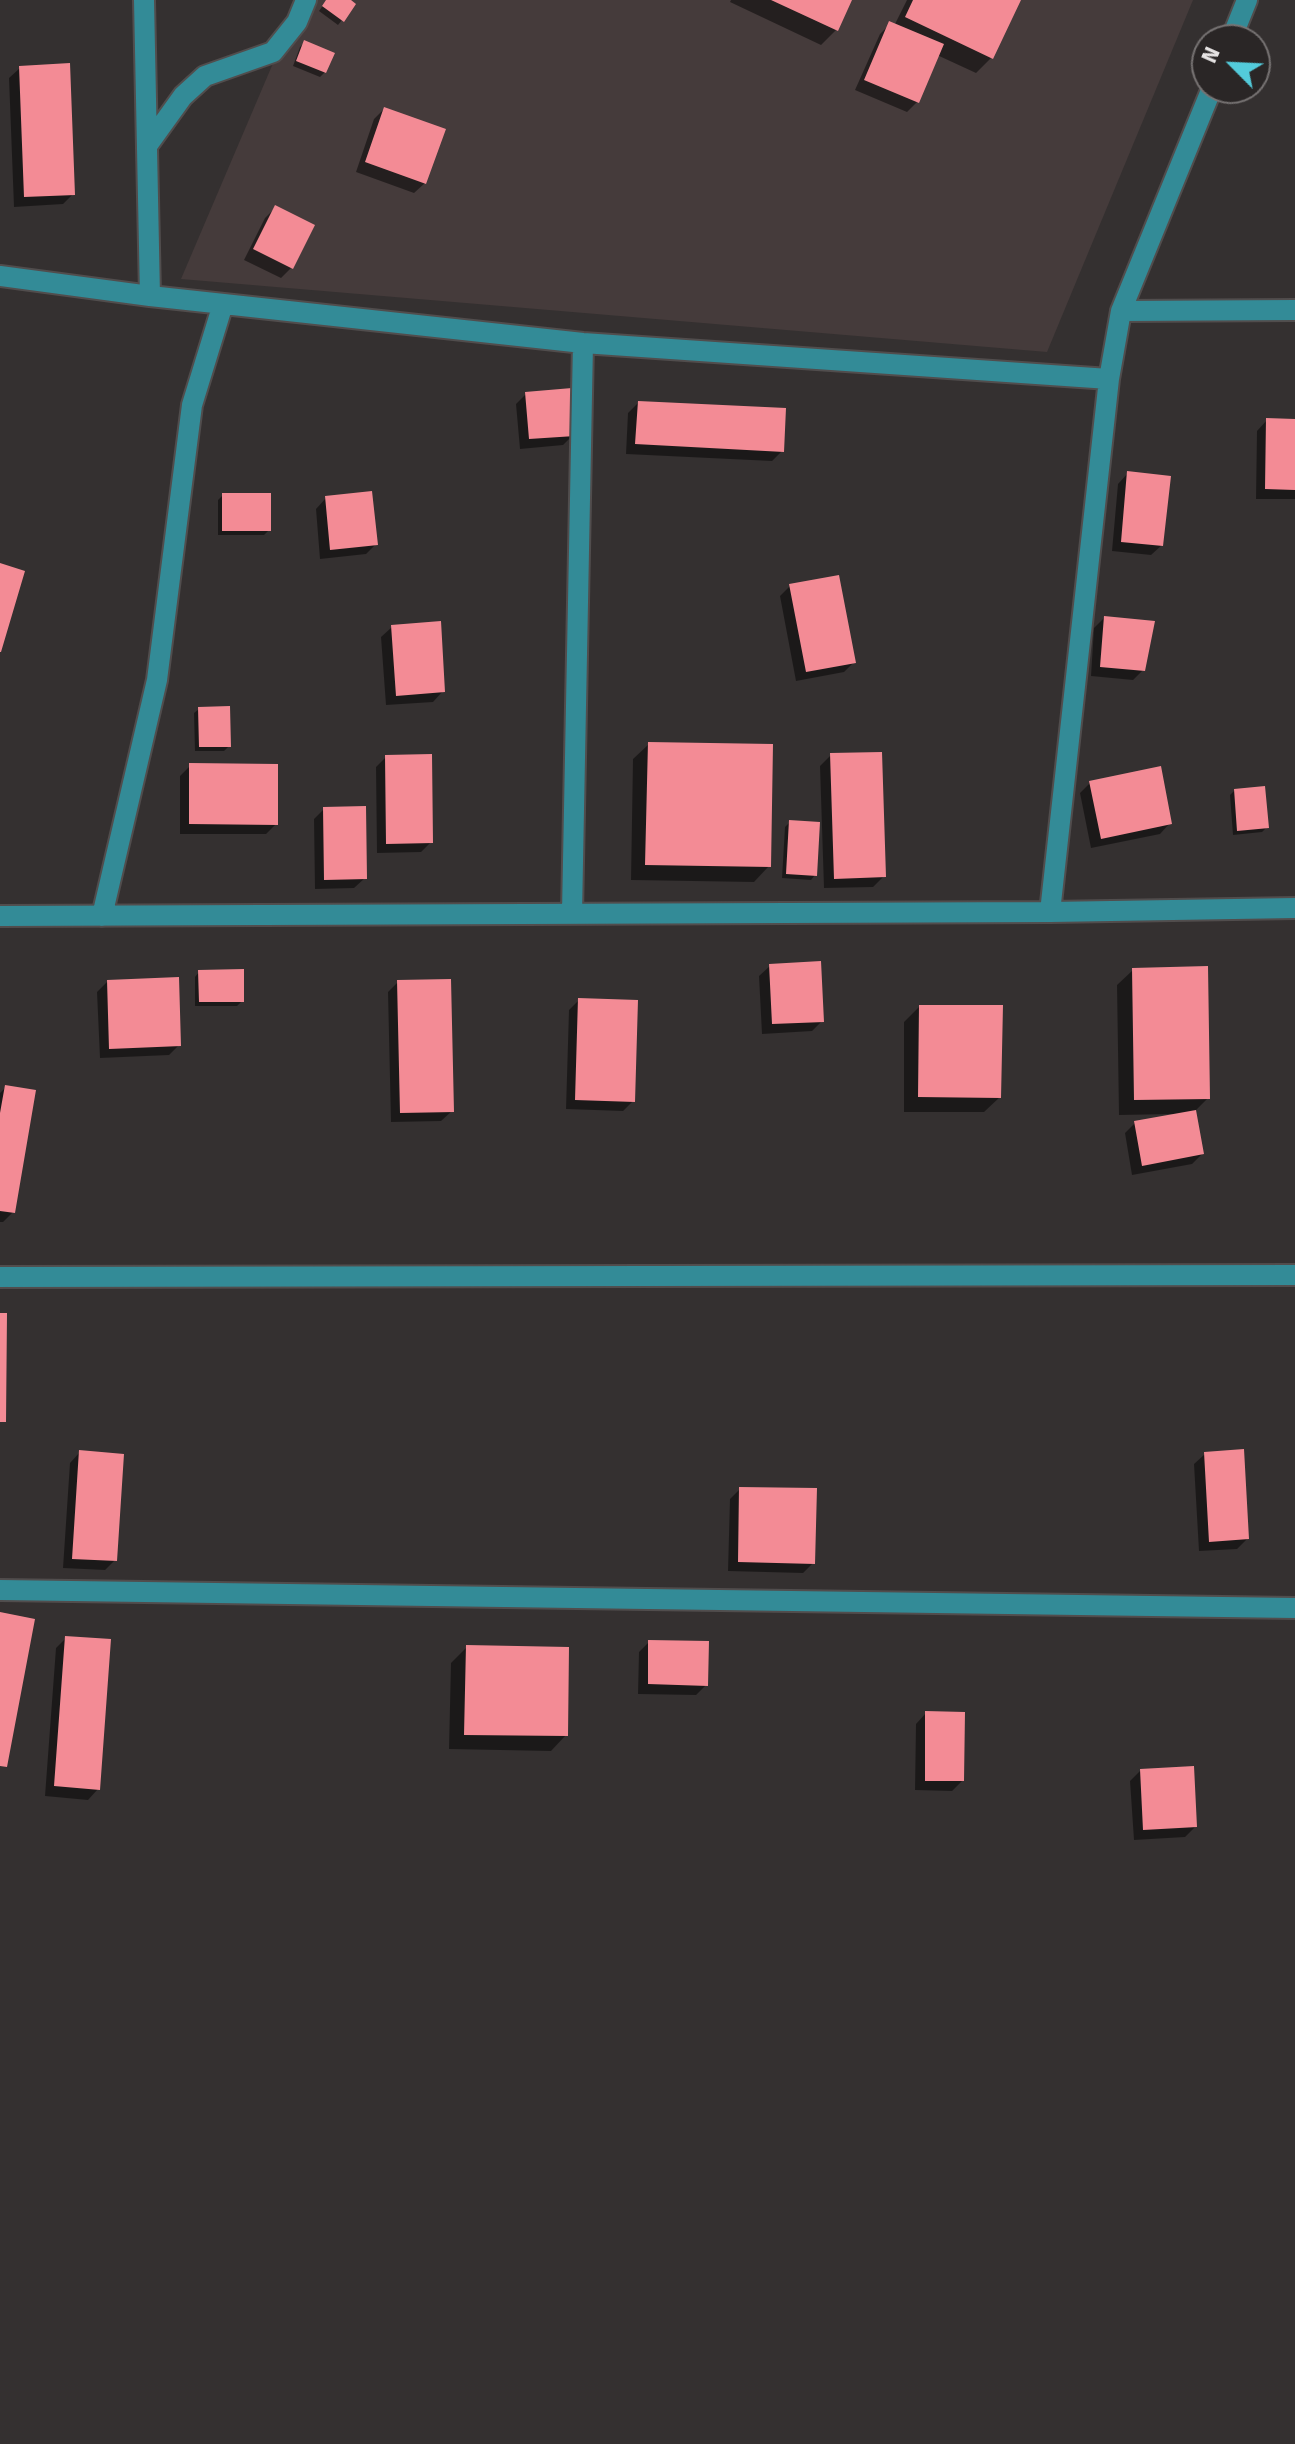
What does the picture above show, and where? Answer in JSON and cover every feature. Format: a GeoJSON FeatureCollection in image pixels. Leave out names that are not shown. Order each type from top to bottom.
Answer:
{"type":"FeatureCollection","features":[{"type":"Feature","properties":{"kind":"street"},"geometry":{"type":"LineString","coordinates":[[144,0],[150,296]]}},
{"type":"Feature","properties":{"kind":"street"},"geometry":{"type":"LineString","coordinates":[[147,146],[183,96],[205,76],[273,52],[297,22],[306,0]]}},
{"type":"Feature","properties":{"kind":"street"},"geometry":{"type":"LineString","coordinates":[[1237,24],[1247,0]]}},
{"type":"Feature","properties":{"kind":"street"},"geometry":{"type":"LineString","coordinates":[[1050,912],[1109,379],[1121,311],[1205,104]]}},
{"type":"Feature","properties":{"kind":"street"},"geometry":{"type":"LineString","coordinates":[[0,276],[150,296],[583,343],[1109,379]]}},
{"type":"Feature","properties":{"kind":"street"},"geometry":{"type":"LineString","coordinates":[[102,916],[157,680],[192,405],[223,304]]}},
{"type":"Feature","properties":{"kind":"street"},"geometry":{"type":"LineString","coordinates":[[1121,311],[1295,310]]}},
{"type":"Feature","properties":{"kind":"street"},"geometry":{"type":"LineString","coordinates":[[572,913],[583,343]]}},
{"type":"Feature","properties":{"kind":"street"},"geometry":{"type":"LineString","coordinates":[[0,916],[1050,912],[1295,908]]}},
{"type":"Feature","properties":{"kind":"street"},"geometry":{"type":"LineString","coordinates":[[0,1277],[1295,1275]]}},
{"type":"Feature","properties":{"kind":"street"},"geometry":{"type":"LineString","coordinates":[[0,1590],[1295,1608]]}},
{"type":"Feature","properties":{"kind":"shaded area"},"geometry":{"type":"Polygon","coordinates":[[[300,0],[1193,0],[1047,352],[181,279],[300,0]]]}},
{"type":"Feature","properties":{"kind":"building"},"geometry":{"type":"Polygon","coordinates":[[[326,0],[351,0],[356,4],[344,22],[322,6],[326,0]]]}},
{"type":"Feature","properties":{"kind":"building"},"geometry":{"type":"Polygon","coordinates":[[[771,0],[852,0],[838,31],[771,0]]]}},
{"type":"Feature","properties":{"kind":"building"},"geometry":{"type":"Polygon","coordinates":[[[913,0],[1021,0],[993,59],[905,17],[913,0]]]}},
{"type":"Feature","properties":{"kind":"building"},"geometry":{"type":"Polygon","coordinates":[[[889,21],[944,44],[919,103],[864,80],[889,21]]]}},
{"type":"Feature","properties":{"kind":"building"},"geometry":{"type":"Polygon","coordinates":[[[304,40],[335,53],[326,73],[296,61],[304,40]]]}},
{"type":"Feature","properties":{"kind":"building"},"geometry":{"type":"Polygon","coordinates":[[[70,63],[75,195],[24,197],[19,66],[70,63]]]}},
{"type":"Feature","properties":{"kind":"building"},"geometry":{"type":"Polygon","coordinates":[[[384,107],[446,129],[426,184],[365,162],[384,107]]]}},
{"type":"Feature","properties":{"kind":"building"},"geometry":{"type":"Polygon","coordinates":[[[275,205],[315,225],[293,269],[253,249],[275,205]]]}},
{"type":"Feature","properties":{"kind":"building"},"geometry":{"type":"Polygon","coordinates":[[[572,388],[575,436],[529,439],[525,392],[572,388]]]}},
{"type":"Feature","properties":{"kind":"building"},"geometry":{"type":"Polygon","coordinates":[[[638,401],[786,408],[784,452],[635,444],[638,401]]]}},
{"type":"Feature","properties":{"kind":"building"},"geometry":{"type":"Polygon","coordinates":[[[1266,418],[1295,419],[1295,490],[1265,489],[1266,418]]]}},
{"type":"Feature","properties":{"kind":"building"},"geometry":{"type":"Polygon","coordinates":[[[1127,471],[1171,476],[1163,546],[1121,542],[1127,471]]]}},
{"type":"Feature","properties":{"kind":"building"},"geometry":{"type":"Polygon","coordinates":[[[372,491],[378,545],[330,550],[325,496],[372,491]]]}},
{"type":"Feature","properties":{"kind":"building"},"geometry":{"type":"Polygon","coordinates":[[[222,493],[271,493],[271,531],[222,531],[222,493]]]}},
{"type":"Feature","properties":{"kind":"building"},"geometry":{"type":"Polygon","coordinates":[[[0,563],[25,571],[1,652],[0,652],[0,563]]]}},
{"type":"Feature","properties":{"kind":"building"},"geometry":{"type":"Polygon","coordinates":[[[839,575],[856,663],[806,672],[789,584],[839,575]]]}},
{"type":"Feature","properties":{"kind":"building"},"geometry":{"type":"Polygon","coordinates":[[[1104,616],[1155,621],[1145,671],[1100,667],[1104,616]]]}},
{"type":"Feature","properties":{"kind":"building"},"geometry":{"type":"Polygon","coordinates":[[[441,621],[445,692],[396,696],[391,625],[441,621]]]}},
{"type":"Feature","properties":{"kind":"building"},"geometry":{"type":"Polygon","coordinates":[[[230,706],[231,747],[199,747],[198,707],[230,706]]]}},
{"type":"Feature","properties":{"kind":"building"},"geometry":{"type":"Polygon","coordinates":[[[648,742],[773,744],[771,867],[645,865],[648,742]]]}},
{"type":"Feature","properties":{"kind":"building"},"geometry":{"type":"Polygon","coordinates":[[[882,752],[886,877],[834,879],[830,753],[882,752]]]}},
{"type":"Feature","properties":{"kind":"building"},"geometry":{"type":"Polygon","coordinates":[[[432,754],[433,843],[386,844],[385,755],[432,754]]]}},
{"type":"Feature","properties":{"kind":"building"},"geometry":{"type":"Polygon","coordinates":[[[189,763],[278,764],[278,825],[189,824],[189,763]]]}},
{"type":"Feature","properties":{"kind":"building"},"geometry":{"type":"Polygon","coordinates":[[[1161,766],[1172,824],[1101,839],[1089,781],[1161,766]]]}},
{"type":"Feature","properties":{"kind":"building"},"geometry":{"type":"Polygon","coordinates":[[[1265,786],[1269,828],[1237,831],[1234,789],[1265,786]]]}},
{"type":"Feature","properties":{"kind":"building"},"geometry":{"type":"Polygon","coordinates":[[[366,806],[367,879],[324,880],[323,807],[366,806]]]}},
{"type":"Feature","properties":{"kind":"building"},"geometry":{"type":"Polygon","coordinates":[[[789,820],[820,822],[817,876],[786,874],[789,820]]]}},
{"type":"Feature","properties":{"kind":"building"},"geometry":{"type":"Polygon","coordinates":[[[821,961],[824,1022],[772,1024],[769,964],[821,961]]]}},
{"type":"Feature","properties":{"kind":"building"},"geometry":{"type":"Polygon","coordinates":[[[1208,966],[1210,1099],[1134,1100],[1132,968],[1208,966]]]}},
{"type":"Feature","properties":{"kind":"building"},"geometry":{"type":"Polygon","coordinates":[[[244,969],[244,1002],[199,1002],[198,970],[244,969]]]}},
{"type":"Feature","properties":{"kind":"building"},"geometry":{"type":"Polygon","coordinates":[[[179,977],[181,1046],[109,1049],[107,980],[179,977]]]}},
{"type":"Feature","properties":{"kind":"building"},"geometry":{"type":"Polygon","coordinates":[[[451,979],[454,1112],[400,1113],[397,980],[451,979]]]}},
{"type":"Feature","properties":{"kind":"building"},"geometry":{"type":"Polygon","coordinates":[[[578,998],[638,1000],[635,1102],[575,1100],[578,998]]]}},
{"type":"Feature","properties":{"kind":"building"},"geometry":{"type":"Polygon","coordinates":[[[919,1005],[1003,1005],[1001,1098],[918,1097],[919,1005]]]}},
{"type":"Feature","properties":{"kind":"building"},"geometry":{"type":"Polygon","coordinates":[[[5,1085],[36,1090],[15,1213],[0,1211],[0,1113],[5,1085]]]}},
{"type":"Feature","properties":{"kind":"building"},"geometry":{"type":"Polygon","coordinates":[[[1196,1110],[1204,1154],[1142,1166],[1134,1121],[1196,1110]]]}},
{"type":"Feature","properties":{"kind":"building"},"geometry":{"type":"Polygon","coordinates":[[[0,1313],[7,1313],[6,1422],[0,1422],[0,1313]]]}},
{"type":"Feature","properties":{"kind":"building"},"geometry":{"type":"Polygon","coordinates":[[[1244,1449],[1249,1539],[1209,1542],[1204,1452],[1244,1449]]]}},
{"type":"Feature","properties":{"kind":"building"},"geometry":{"type":"Polygon","coordinates":[[[79,1450],[124,1454],[117,1561],[72,1559],[79,1450]]]}},
{"type":"Feature","properties":{"kind":"building"},"geometry":{"type":"Polygon","coordinates":[[[739,1487],[817,1488],[815,1564],[738,1562],[739,1487]]]}},
{"type":"Feature","properties":{"kind":"building"},"geometry":{"type":"Polygon","coordinates":[[[0,1612],[35,1619],[7,1767],[0,1766],[0,1612]]]}},
{"type":"Feature","properties":{"kind":"building"},"geometry":{"type":"Polygon","coordinates":[[[65,1636],[111,1639],[100,1790],[54,1786],[65,1636]]]}},
{"type":"Feature","properties":{"kind":"building"},"geometry":{"type":"Polygon","coordinates":[[[648,1640],[709,1641],[708,1686],[648,1684],[648,1640]]]}},
{"type":"Feature","properties":{"kind":"building"},"geometry":{"type":"Polygon","coordinates":[[[466,1645],[569,1647],[568,1736],[464,1735],[466,1645]]]}},
{"type":"Feature","properties":{"kind":"building"},"geometry":{"type":"Polygon","coordinates":[[[925,1711],[965,1712],[964,1781],[925,1781],[925,1711]]]}},
{"type":"Feature","properties":{"kind":"building"},"geometry":{"type":"Polygon","coordinates":[[[1194,1766],[1197,1827],[1143,1830],[1140,1769],[1194,1766]]]}}]}
